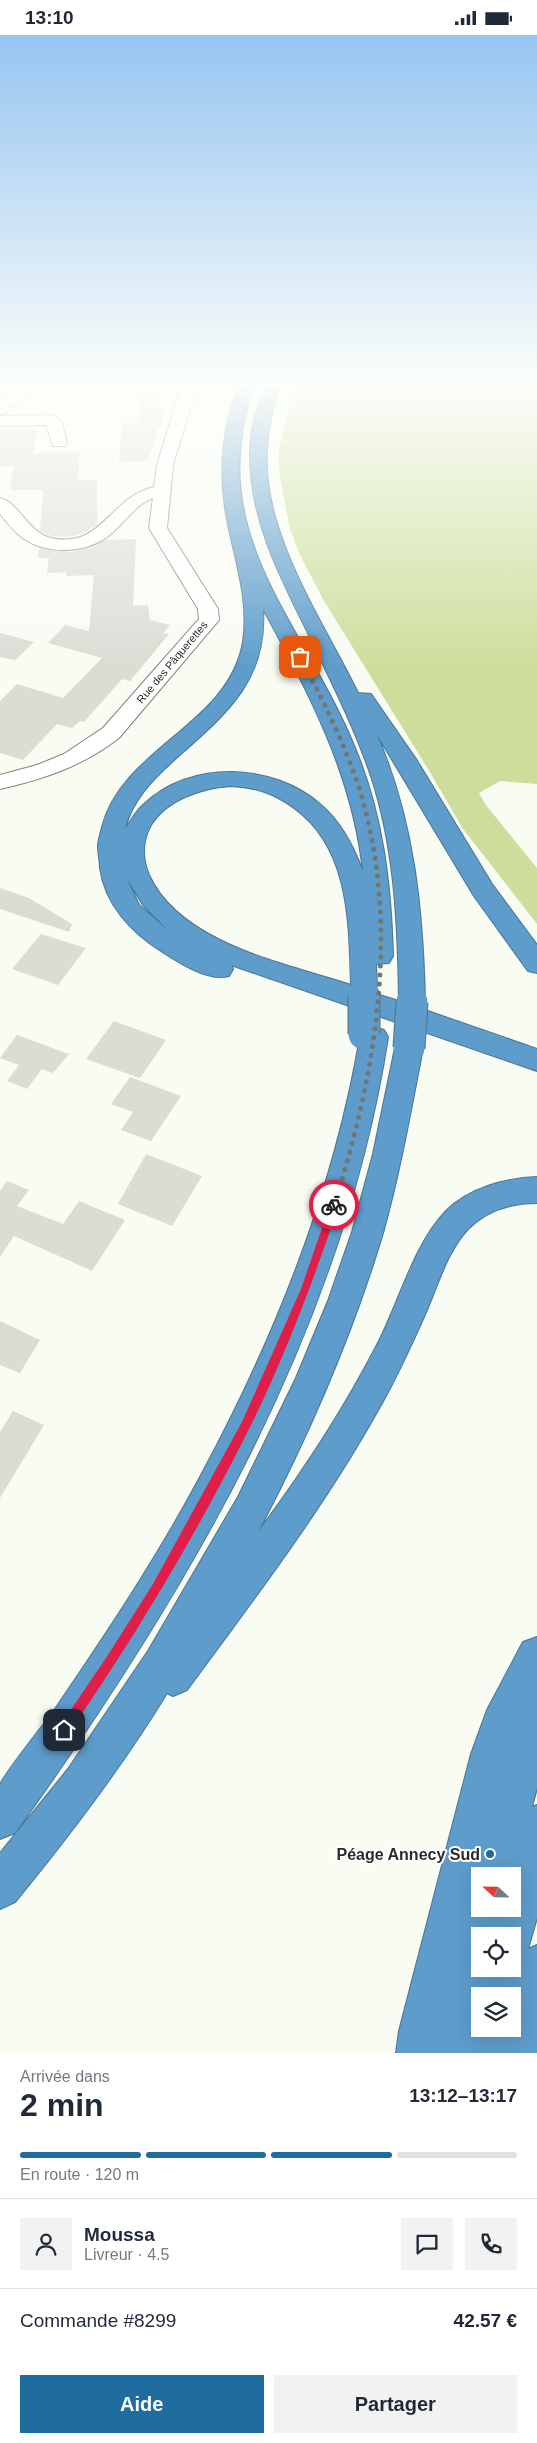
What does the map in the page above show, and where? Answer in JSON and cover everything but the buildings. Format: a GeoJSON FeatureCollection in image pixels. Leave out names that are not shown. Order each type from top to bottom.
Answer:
{"type":"FeatureCollection","features":[{"type":"Feature","properties":{"kind":"highway"},"geometry":{"type":"LineString","coordinates":[[231,480],[231,492],[238,528],[245,551],[255,625],[255,635],[250,657],[239,681],[219,707],[150,771],[120,807],[110,844],[110,862],[116,884],[124,901],[136,917],[155,935],[200,961],[498,1065],[537,1081]]}},
{"type":"Feature","properties":{"kind":"highway"},"geometry":{"type":"LineString","coordinates":[[10,1875],[87,1777],[124,1726],[158,1672],[233,1543],[295,1421],[323,1360],[360,1256],[386,1165],[409,1048],[412,1002],[411,926],[408,896],[391,805],[376,757],[361,722],[287,574],[273,540],[261,498],[259,480]]}},
{"type":"Feature","properties":{"kind":"highway"},"geometry":{"type":"LineString","coordinates":[[0,1818],[118,1651],[191,1527],[253,1411],[305,1289],[321,1245],[348,1159],[363,1095],[369,1036],[377,880],[371,836],[360,791],[333,720],[245,551]]}},
{"type":"Feature","properties":{"kind":"highway"},"geometry":{"type":"LineString","coordinates":[[311,620],[405,759],[483,890],[537,964]]}},
{"type":"Feature","properties":{"kind":"highway"},"geometry":{"type":"LineString","coordinates":[[372,988],[357,895],[348,860],[337,836],[325,820],[307,804],[284,790],[267,784],[249,780],[216,780],[194,785],[174,793],[158,804],[142,819],[132,844],[133,862],[144,891],[159,909],[192,935],[244,960],[487,1041],[537,1060]]}},
{"type":"Feature","properties":{"kind":"highway"},"geometry":{"type":"LineString","coordinates":[[10,1875],[97,1773],[161,1692],[300,1504],[366,1400],[432,1260],[450,1228],[468,1211],[490,1199],[503,1194],[537,1190]]}},
{"type":"Feature","properties":{"kind":"highway"},"geometry":{"type":"LineString","coordinates":[[419,2053],[422,2031],[491,1754],[501,1724],[537,1656]]}},
{"type":"Feature","properties":{"kind":"highway"},"geometry":{"type":"LineString","coordinates":[[495,1867],[537,1710]]}},
{"type":"Feature","properties":{"kind":"highway"},"geometry":{"type":"LineString","coordinates":[[513,1927],[537,1826]]}},
{"type":"Feature","properties":{"kind":"highway"},"geometry":{"type":"LineString","coordinates":[[450,2053],[483,1917]]}},
{"type":"Feature","properties":{"kind":"highway"},"geometry":{"type":"LineString","coordinates":[[519,2053],[537,1967]]}},
{"type":"Feature","properties":{"kind":"highway"},"geometry":{"type":"LineString","coordinates":[[485,2053],[488,2037]]}},
{"type":"Feature","properties":{"kind":"street","name":"Rue des Pâquerettes"},"geometry":{"type":"LineString","coordinates":[[0,782],[51,769],[82,755],[101,741],[111,733],[205,626],[208,620],[208,609],[158,528],[163,480]]}},
{"type":"Feature","properties":{"kind":"street"},"geometry":{"type":"LineString","coordinates":[[0,503],[33,537],[56,543],[75,543],[101,534],[142,493],[162,491]]}},
{"type":"Feature","properties":{"kind":"green space"},"geometry":{"type":"Polygon","coordinates":[[[280,480],[537,480],[537,784],[500,781],[479,793],[486,805],[537,868],[537,924],[463,829],[324,601],[300,555],[290,529],[280,480]]]}},
{"type":"Feature","properties":{"kind":"way so far"},"geometry":{"type":"LineString","coordinates":[[300,657],[333,720],[360,791],[371,836],[378,888],[380,958],[377,1017],[357,1127],[334,1205]]}},
{"type":"Feature","properties":{"kind":"place","name":"Péage Annecy Sud"},"geometry":{"type":"Point","coordinates":[490,1854]}},
{"type":"Feature","properties":{"kind":"route"},"geometry":{"type":"LineString","coordinates":[[64,1730],[112,1659],[157,1587],[224,1468],[253,1411],[285,1340],[334,1205]]}}]}
